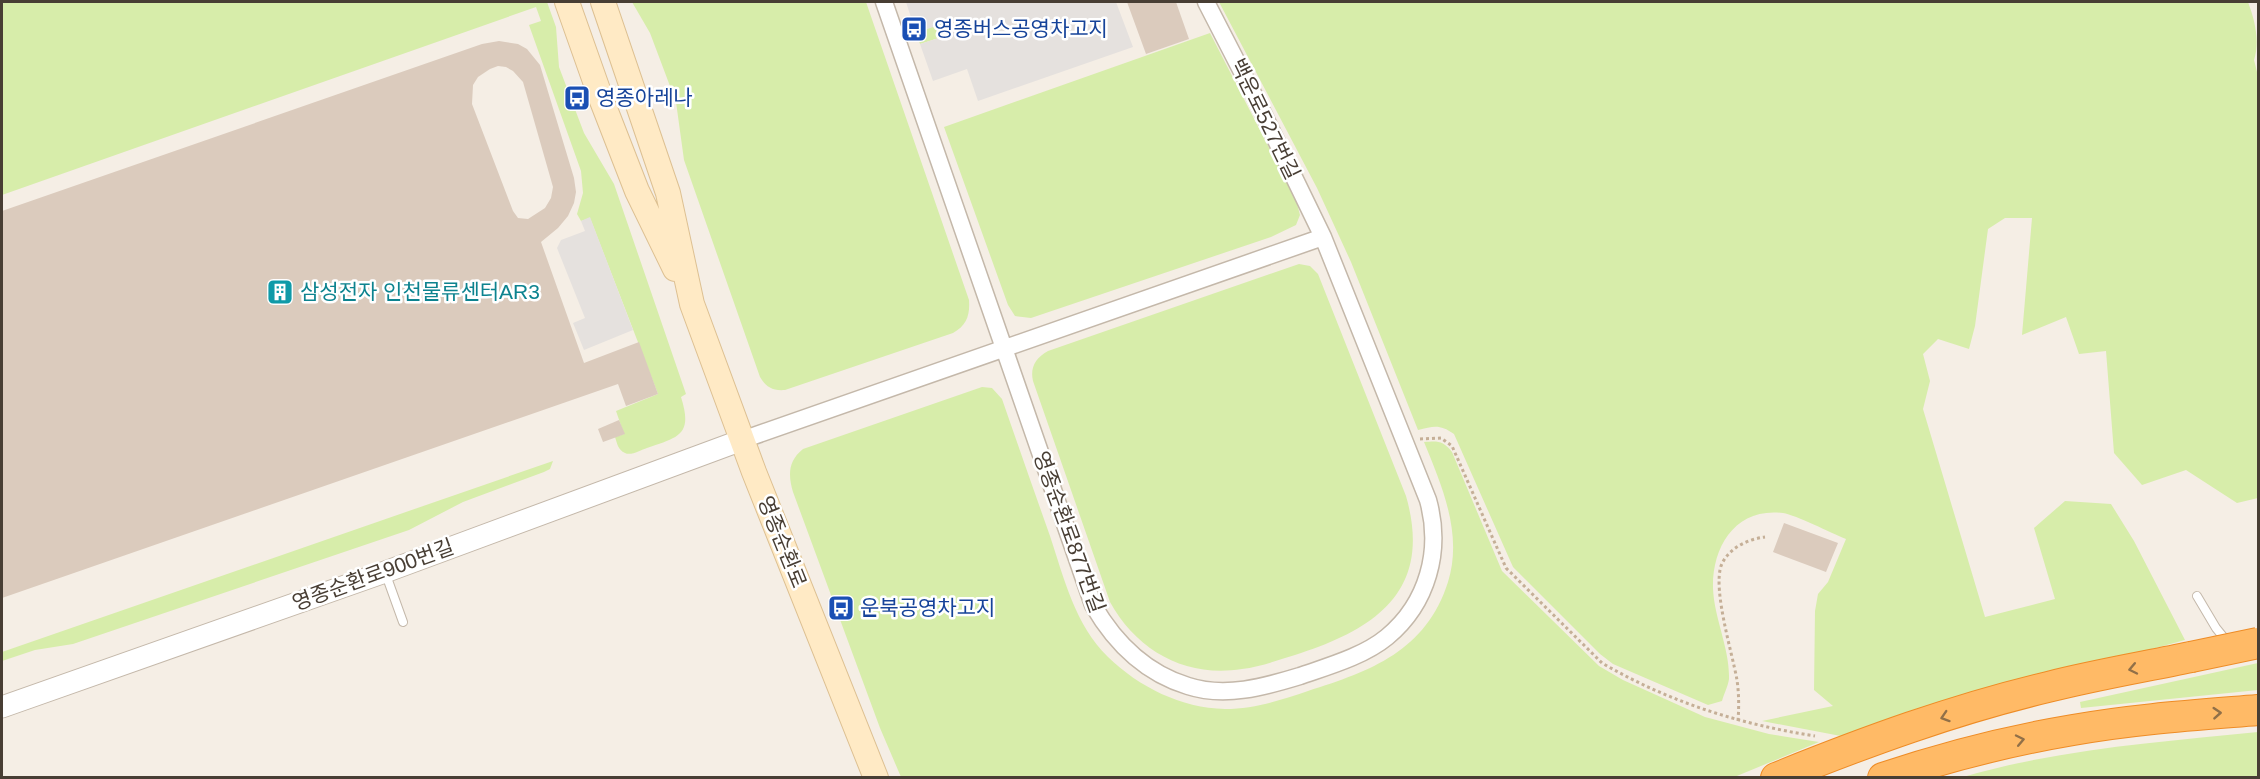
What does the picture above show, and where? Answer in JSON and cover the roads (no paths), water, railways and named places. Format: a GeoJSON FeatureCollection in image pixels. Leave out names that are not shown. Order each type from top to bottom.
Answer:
{"type":"FeatureCollection","features":[{"type":"Feature","properties":{"kind":"highway"},"geometry":{"type":"LineString","coordinates":[[1776,777],[1855,747],[1980,706],[2048,687],[2191,657],[2255,649]]}},
{"type":"Feature","properties":{"kind":"highway"},"geometry":{"type":"LineString","coordinates":[[1883,777],[1966,753],[2074,729],[2176,716],[2259,710]]}},
{"type":"Feature","properties":{"kind":"main road","name":"영종순환로"},"geometry":{"type":"LineString","coordinates":[[567,2],[637,191],[692,304],[742,440],[876,777]]}},
{"type":"Feature","properties":{"kind":"main road","name":"영종순환로"},"geometry":{"type":"LineString","coordinates":[[603,2],[668,193],[692,304]]}},
{"type":"Feature","properties":{"kind":"street","name":"영종순환로877번길"},"geometry":{"type":"LineString","coordinates":[[884,2],[1087,591],[1114,638],[1144,665],[1166,678],[1190,687],[1211,691],[1238,691],[1275,684],[1369,649],[1387,637],[1403,621],[1416,602],[1428,576],[1434,551],[1434,532],[1428,500],[1323,237]]}},
{"type":"Feature","properties":{"kind":"street","name":"백운로527번길"},"geometry":{"type":"LineString","coordinates":[[1206,2],[1323,237]]}},
{"type":"Feature","properties":{"kind":"street"},"geometry":{"type":"LineString","coordinates":[[742,440],[1323,237]]}},
{"type":"Feature","properties":{"kind":"street","name":"영종순환로900번길"},"geometry":{"type":"LineString","coordinates":[[2,707],[385,572],[742,440]]}},
{"type":"Feature","properties":{"kind":"lane"},"geometry":{"type":"LineString","coordinates":[[385,572],[403,622]]}},
{"type":"Feature","properties":{"kind":"lane"},"geometry":{"type":"LineString","coordinates":[[2197,597],[2225,641],[2243,653],[2255,649]]}},
{"type":"Feature","properties":{"kind":"place","name":"영종버스공영차고지"},"geometry":{"type":"Point","coordinates":[914,29]}},
{"type":"Feature","properties":{"kind":"place","name":"영종아레나"},"geometry":{"type":"Point","coordinates":[577,98]}},
{"type":"Feature","properties":{"kind":"place","name":"삼성전자 인천물류센터AR3"},"geometry":{"type":"Point","coordinates":[280,292]}},
{"type":"Feature","properties":{"kind":"place","name":"운북공영차고지"},"geometry":{"type":"Point","coordinates":[841,608]}}]}
